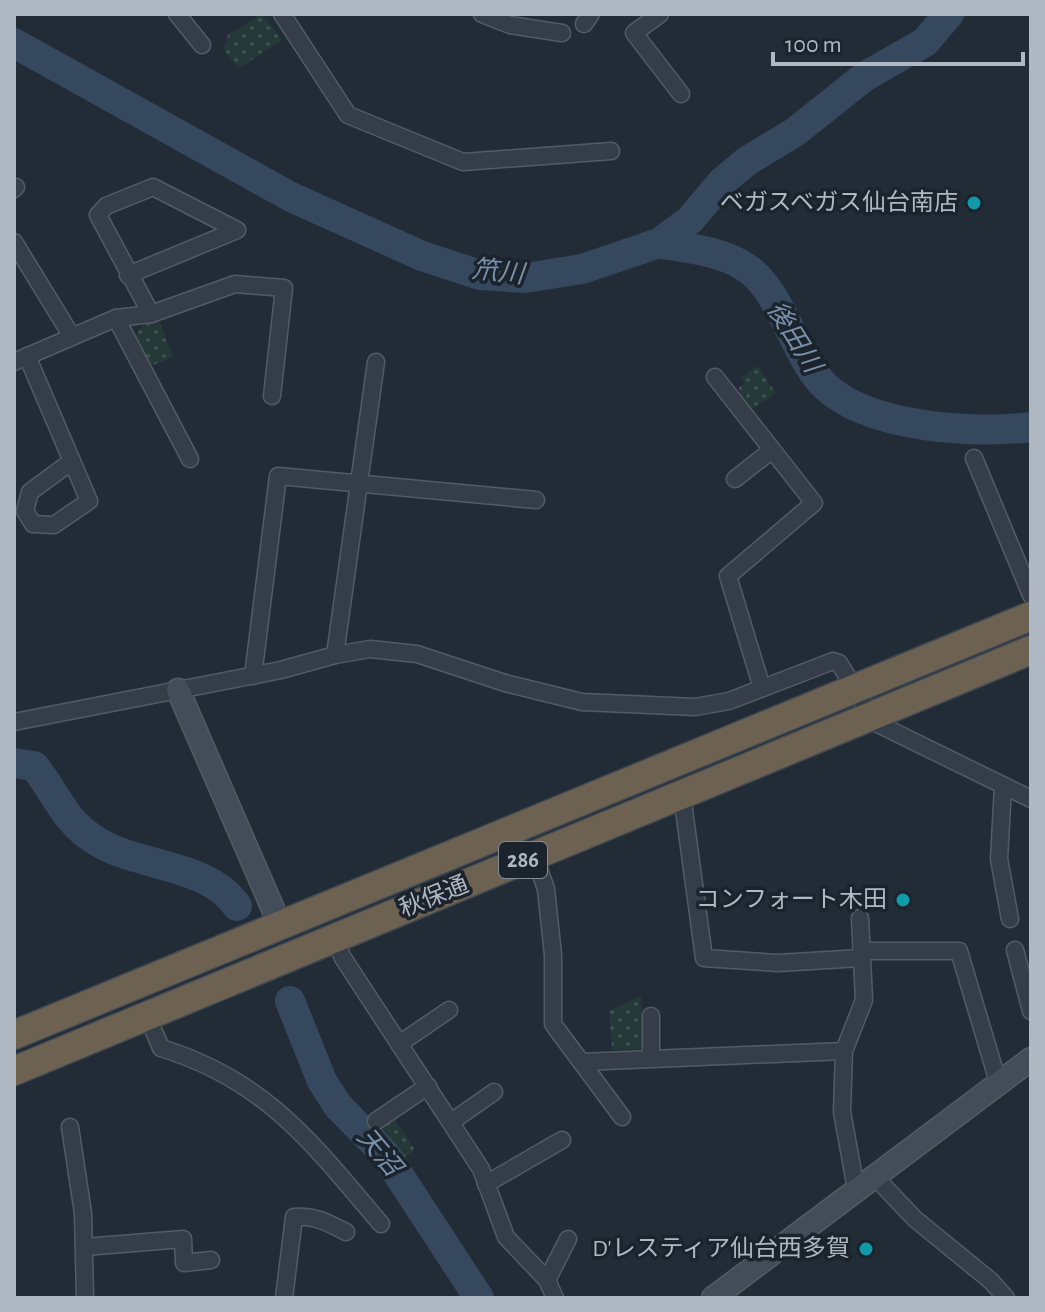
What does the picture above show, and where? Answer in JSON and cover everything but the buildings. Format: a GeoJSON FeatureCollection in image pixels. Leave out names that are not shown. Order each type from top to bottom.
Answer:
{"type":"FeatureCollection","features":[{"type":"Feature","properties":{"kind":"highway","name":"秋保通"},"geometry":{"type":"LineString","coordinates":[[14,1035],[1031,616]]}},
{"type":"Feature","properties":{"kind":"highway","name":"秋保通"},"geometry":{"type":"LineString","coordinates":[[14,1071],[1031,650]]}},
{"type":"Feature","properties":{"kind":"street"},"geometry":{"type":"LineString","coordinates":[[177,14],[202,45]]}},
{"type":"Feature","properties":{"kind":"street"},"geometry":{"type":"LineString","coordinates":[[282,14],[348,115],[463,162],[611,151]]}},
{"type":"Feature","properties":{"kind":"street"},"geometry":{"type":"LineString","coordinates":[[482,14],[510,25],[562,33]]}},
{"type":"Feature","properties":{"kind":"street"},"geometry":{"type":"LineString","coordinates":[[660,14],[634,33],[681,94]]}},
{"type":"Feature","properties":{"kind":"street"},"geometry":{"type":"LineString","coordinates":[[128,275],[237,230],[153,187],[106,206],[98,215],[128,275],[151,314]]}},
{"type":"Feature","properties":{"kind":"street"},"geometry":{"type":"LineString","coordinates":[[14,242],[71,335]]}},
{"type":"Feature","properties":{"kind":"street"},"geometry":{"type":"LineString","coordinates":[[72,461],[20,359],[116,318],[151,314],[235,284],[284,288],[272,396]]}},
{"type":"Feature","properties":{"kind":"street"},"geometry":{"type":"LineString","coordinates":[[116,318],[190,459]]}},
{"type":"Feature","properties":{"kind":"street"},"geometry":{"type":"LineString","coordinates":[[335,655],[376,362]]}},
{"type":"Feature","properties":{"kind":"street"},"geometry":{"type":"LineString","coordinates":[[715,377],[814,503],[728,576],[762,688]]}},
{"type":"Feature","properties":{"kind":"street"},"geometry":{"type":"LineString","coordinates":[[735,479],[772,450]]}},
{"type":"Feature","properties":{"kind":"street"},"geometry":{"type":"LineString","coordinates":[[974,458],[1031,595]]}},
{"type":"Feature","properties":{"kind":"street"},"geometry":{"type":"LineString","coordinates":[[253,676],[278,476],[536,500]]}},
{"type":"Feature","properties":{"kind":"street"},"geometry":{"type":"LineString","coordinates":[[14,722],[253,676],[335,655],[395,649],[505,683],[582,702],[712,706],[833,661],[839,663],[871,716],[890,733],[1031,799]]}},
{"type":"Feature","properties":{"kind":"street"},"geometry":{"type":"LineString","coordinates":[[178,690],[280,925]]}},
{"type":"Feature","properties":{"kind":"street"},"geometry":{"type":"LineString","coordinates":[[1003,786],[999,859],[1010,919]]}},
{"type":"Feature","properties":{"kind":"street"},"geometry":{"type":"LineString","coordinates":[[682,795],[704,958],[778,963],[861,955],[959,951],[998,1082]]}},
{"type":"Feature","properties":{"kind":"street"},"geometry":{"type":"LineString","coordinates":[[534,855],[546,889],[553,955],[553,1024],[622,1117]]}},
{"type":"Feature","properties":{"kind":"street"},"geometry":{"type":"LineString","coordinates":[[860,918],[864,1000],[844,1051],[842,1112],[866,1184],[915,1219],[991,1281],[1006,1298]]}},
{"type":"Feature","properties":{"kind":"street"},"geometry":{"type":"LineString","coordinates":[[334,938],[343,958],[451,1122],[486,1184],[506,1237],[547,1280],[555,1298]]}},
{"type":"Feature","properties":{"kind":"street"},"geometry":{"type":"LineString","coordinates":[[1015,950],[1031,1011]]}},
{"type":"Feature","properties":{"kind":"street"},"geometry":{"type":"LineString","coordinates":[[399,1044],[449,1010]]}},
{"type":"Feature","properties":{"kind":"street"},"geometry":{"type":"LineString","coordinates":[[147,1015],[161,1048],[205,1062],[277,1111],[314,1146],[381,1224]]}},
{"type":"Feature","properties":{"kind":"street"},"geometry":{"type":"LineString","coordinates":[[651,1016],[651,1058]]}},
{"type":"Feature","properties":{"kind":"street"},"geometry":{"type":"LineString","coordinates":[[582,1062],[844,1051]]}},
{"type":"Feature","properties":{"kind":"street"},"geometry":{"type":"LineString","coordinates":[[713,1298],[1031,1059]]}},
{"type":"Feature","properties":{"kind":"street"},"geometry":{"type":"LineString","coordinates":[[376,1121],[428,1086]]}},
{"type":"Feature","properties":{"kind":"street"},"geometry":{"type":"LineString","coordinates":[[451,1122],[494,1092]]}},
{"type":"Feature","properties":{"kind":"street"},"geometry":{"type":"LineString","coordinates":[[70,1127],[85,1247],[85,1298]]}},
{"type":"Feature","properties":{"kind":"street"},"geometry":{"type":"LineString","coordinates":[[486,1184],[562,1140]]}},
{"type":"Feature","properties":{"kind":"street"},"geometry":{"type":"LineString","coordinates":[[284,1298],[294,1217],[308,1216],[346,1232]]}},
{"type":"Feature","properties":{"kind":"street"},"geometry":{"type":"LineString","coordinates":[[85,1247],[183,1239],[184,1263],[211,1260]]}},
{"type":"Feature","properties":{"kind":"street"},"geometry":{"type":"LineString","coordinates":[[547,1280],[568,1239]]}},
{"type":"Feature","properties":{"kind":"green space"},"geometry":{"type":"Polygon","coordinates":[[[262,14],[282,40],[239,68],[223,50],[228,35],[262,14]]]}},
{"type":"Feature","properties":{"kind":"green space"},"geometry":{"type":"Polygon","coordinates":[[[159,320],[173,357],[148,367],[135,337],[142,326],[159,320]]]}},
{"type":"Feature","properties":{"kind":"green space"},"geometry":{"type":"Polygon","coordinates":[[[758,366],[776,393],[750,410],[739,397],[739,387],[745,383],[741,378],[758,366]]]}},
{"type":"Feature","properties":{"kind":"green space"},"geometry":{"type":"Polygon","coordinates":[[[641,996],[645,1045],[641,1049],[612,1050],[609,1011],[641,996]]]}},
{"type":"Feature","properties":{"kind":"green space"},"geometry":{"type":"Polygon","coordinates":[[[392,1115],[415,1150],[399,1161],[375,1128],[392,1115]]]}},
{"type":"Feature","properties":{"kind":"waterway","name":"笊川"},"geometry":{"type":"LineString","coordinates":[[14,43],[291,197],[422,256],[480,275],[525,278],[582,269],[659,243],[690,220],[722,182],[747,161],[795,132],[864,77],[925,42],[949,14]]}},
{"type":"Feature","properties":{"kind":"waterway","name":"後田川"},"geometry":{"type":"LineString","coordinates":[[659,243],[720,255],[752,272],[773,297],[815,374],[844,400],[868,411],[923,425],[981,429],[1031,427]]}},
{"type":"Feature","properties":{"kind":"waterway","name":"天沼"},"geometry":{"type":"LineString","coordinates":[[14,763],[34,766],[66,813],[92,838],[109,848],[207,881],[223,891],[237,906]]}},
{"type":"Feature","properties":{"kind":"waterway","name":"天沼"},"geometry":{"type":"LineString","coordinates":[[290,1001],[322,1081],[338,1106],[385,1154],[479,1298]]}},
{"type":"Feature","properties":{"kind":"place","name":"ベガスベガス仙台南店"},"geometry":{"type":"Point","coordinates":[974,203]}},
{"type":"Feature","properties":{"kind":"place","name":"コンフォート木田"},"geometry":{"type":"Point","coordinates":[903,900]}},
{"type":"Feature","properties":{"kind":"place","name":"D'レスティア仙台西多賀"},"geometry":{"type":"Point","coordinates":[866,1249]}}]}
